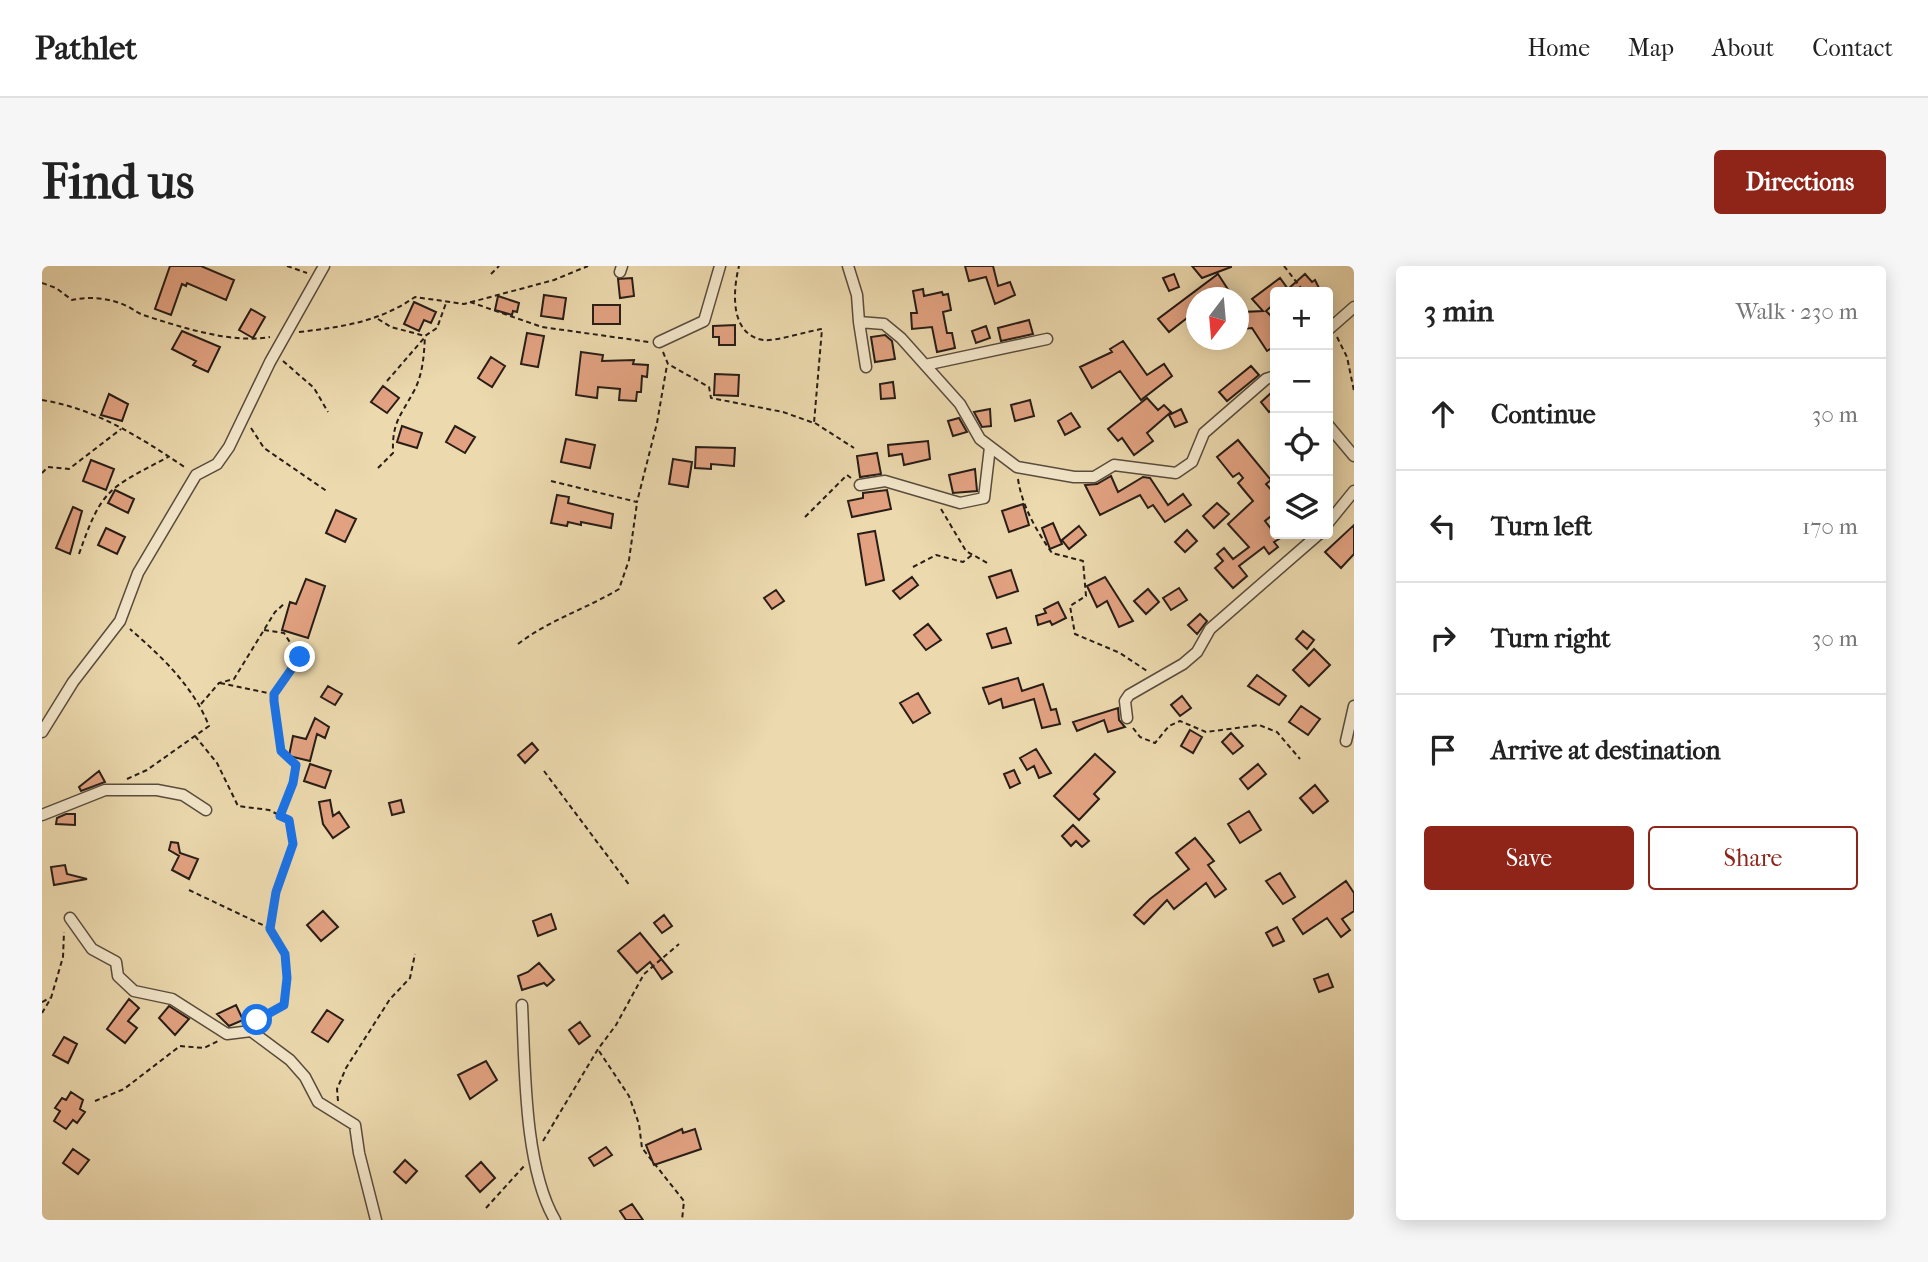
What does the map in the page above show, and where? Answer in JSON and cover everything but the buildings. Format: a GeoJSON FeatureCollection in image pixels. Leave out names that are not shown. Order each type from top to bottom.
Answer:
{"type":"FeatureCollection","features":[{"type":"Feature","properties":{"kind":"street"},"geometry":{"type":"LineString","coordinates":[[659,342],[704,321],[720,266]]}},
{"type":"Feature","properties":{"kind":"street"},"geometry":{"type":"LineString","coordinates":[[848,266],[857,295],[866,367]]}},
{"type":"Feature","properties":{"kind":"street"},"geometry":{"type":"LineString","coordinates":[[42,732],[74,682],[120,621],[138,573],[196,475],[217,464],[323,268]]}},
{"type":"Feature","properties":{"kind":"street"},"geometry":{"type":"LineString","coordinates":[[1333,325],[1354,307]]}},
{"type":"Feature","properties":{"kind":"street"},"geometry":{"type":"LineString","coordinates":[[859,322],[884,324],[960,404],[980,439],[1017,467],[1074,477],[1094,477],[1114,465],[1176,473],[1192,462],[1203,433],[1270,378]]}},
{"type":"Feature","properties":{"kind":"street"},"geometry":{"type":"LineString","coordinates":[[925,365],[1047,339]]}},
{"type":"Feature","properties":{"kind":"street"},"geometry":{"type":"LineString","coordinates":[[1333,431],[1354,456]]}},
{"type":"Feature","properties":{"kind":"street"},"geometry":{"type":"LineString","coordinates":[[860,485],[885,481],[960,503],[984,498],[990,447]]}},
{"type":"Feature","properties":{"kind":"street"},"geometry":{"type":"LineString","coordinates":[[1333,517],[1354,491]]}},
{"type":"Feature","properties":{"kind":"street"},"geometry":{"type":"LineString","coordinates":[[1127,718],[1125,701],[1129,695],[1197,652],[1210,629],[1313,539]]}},
{"type":"Feature","properties":{"kind":"street"},"geometry":{"type":"LineString","coordinates":[[1346,741],[1354,706]]}},
{"type":"Feature","properties":{"kind":"street"},"geometry":{"type":"LineString","coordinates":[[42,815],[105,790],[157,790],[183,795],[206,810]]}},
{"type":"Feature","properties":{"kind":"street"},"geometry":{"type":"LineString","coordinates":[[70,918],[92,950],[116,962],[118,976],[134,991],[172,999],[227,1034],[251,1031],[290,1060],[305,1077],[318,1102],[339,1112],[355,1125],[359,1153],[376,1220]]}},
{"type":"Feature","properties":{"kind":"street"},"geometry":{"type":"LineString","coordinates":[[522,1005],[525,1090],[534,1154],[544,1202],[555,1220]]}},
{"type":"Feature","properties":{"kind":"path"},"geometry":{"type":"LineString","coordinates":[[287,266],[304,274],[323,268]]}},
{"type":"Feature","properties":{"kind":"path"},"geometry":{"type":"LineString","coordinates":[[491,274],[499,266]]}},
{"type":"Feature","properties":{"kind":"path"},"geometry":{"type":"LineString","coordinates":[[42,283],[56,288],[72,300],[91,296],[128,306],[141,314],[250,341],[347,327],[393,312],[415,297],[470,302],[554,280],[588,266]]}},
{"type":"Feature","properties":{"kind":"path"},"geometry":{"type":"LineString","coordinates":[[739,266],[735,285],[738,321],[748,333],[763,341],[822,329],[814,423]]}},
{"type":"Feature","properties":{"kind":"path"},"geometry":{"type":"LineString","coordinates":[[1284,266],[1300,287]]}},
{"type":"Feature","properties":{"kind":"path"},"geometry":{"type":"LineString","coordinates":[[387,381],[425,336],[437,328],[447,302]]}},
{"type":"Feature","properties":{"kind":"path"},"geometry":{"type":"LineString","coordinates":[[470,302],[542,327],[628,341],[659,342],[668,364],[657,423],[637,502],[629,560],[620,589],[582,610],[541,626],[518,643]]}},
{"type":"Feature","properties":{"kind":"path"},"geometry":{"type":"LineString","coordinates":[[377,318],[391,327],[425,336]]}},
{"type":"Feature","properties":{"kind":"path"},"geometry":{"type":"LineString","coordinates":[[1333,333],[1340,341],[1347,357],[1354,391]]}},
{"type":"Feature","properties":{"kind":"path"},"geometry":{"type":"LineString","coordinates":[[378,468],[393,453],[392,429],[414,391],[423,366],[425,336]]}},
{"type":"Feature","properties":{"kind":"path"},"geometry":{"type":"LineString","coordinates":[[275,354],[314,388],[328,412]]}},
{"type":"Feature","properties":{"kind":"path"},"geometry":{"type":"LineString","coordinates":[[668,364],[709,387],[711,398],[783,412],[814,423],[854,448]]}},
{"type":"Feature","properties":{"kind":"path"},"geometry":{"type":"LineString","coordinates":[[42,400],[69,404],[122,428],[196,475]]}},
{"type":"Feature","properties":{"kind":"path"},"geometry":{"type":"LineString","coordinates":[[245,414],[264,448],[328,492]]}},
{"type":"Feature","properties":{"kind":"path"},"geometry":{"type":"LineString","coordinates":[[42,473],[48,467],[69,469],[122,428]]}},
{"type":"Feature","properties":{"kind":"path"},"geometry":{"type":"LineString","coordinates":[[79,554],[92,516],[113,486],[169,456]]}},
{"type":"Feature","properties":{"kind":"path"},"geometry":{"type":"LineString","coordinates":[[1017,467],[1021,495],[1052,553],[1083,561],[1086,596],[1070,606],[1075,634],[1161,676]]}},
{"type":"Feature","properties":{"kind":"path"},"geometry":{"type":"LineString","coordinates":[[805,517],[847,475],[860,485]]}},
{"type":"Feature","properties":{"kind":"path"},"geometry":{"type":"LineString","coordinates":[[551,481],[637,502]]}},
{"type":"Feature","properties":{"kind":"path"},"geometry":{"type":"LineString","coordinates":[[937,506],[946,514],[967,551],[989,564]]}},
{"type":"Feature","properties":{"kind":"path"},"geometry":{"type":"LineString","coordinates":[[914,567],[936,555],[963,562],[973,554]]}},
{"type":"Feature","properties":{"kind":"path"},"geometry":{"type":"LineString","coordinates":[[201,705],[219,683],[234,679],[264,630],[285,603]]}},
{"type":"Feature","properties":{"kind":"path"},"geometry":{"type":"LineString","coordinates":[[117,790],[130,777],[147,770],[209,726],[201,705],[165,660],[120,621]]}},
{"type":"Feature","properties":{"kind":"path"},"geometry":{"type":"LineString","coordinates":[[264,630],[284,633],[300,657],[274,694],[276,729],[281,751],[296,765],[293,783],[280,816]]}},
{"type":"Feature","properties":{"kind":"path"},"geometry":{"type":"LineString","coordinates":[[219,683],[274,694]]}},
{"type":"Feature","properties":{"kind":"path"},"geometry":{"type":"LineString","coordinates":[[1127,718],[1140,737],[1155,743],[1169,726],[1180,721],[1206,732],[1259,725],[1277,732],[1300,759]]}},
{"type":"Feature","properties":{"kind":"path"},"geometry":{"type":"LineString","coordinates":[[195,736],[217,763],[238,806],[269,810],[289,820],[293,844],[276,892],[270,929]]}},
{"type":"Feature","properties":{"kind":"path"},"geometry":{"type":"LineString","coordinates":[[544,771],[630,886]]}},
{"type":"Feature","properties":{"kind":"path"},"geometry":{"type":"LineString","coordinates":[[189,890],[270,929],[285,954],[287,978],[284,1005],[257,1020],[251,1031]]}},
{"type":"Feature","properties":{"kind":"path"},"geometry":{"type":"LineString","coordinates":[[42,1013],[51,998],[63,957],[62,935],[70,918]]}},
{"type":"Feature","properties":{"kind":"path"},"geometry":{"type":"LineString","coordinates":[[486,1208],[534,1154],[598,1049],[616,1025],[644,974],[679,944]]}},
{"type":"Feature","properties":{"kind":"path"},"geometry":{"type":"LineString","coordinates":[[339,1112],[337,1089],[346,1068],[390,999],[410,978],[415,954]]}},
{"type":"Feature","properties":{"kind":"path"},"geometry":{"type":"LineString","coordinates":[[42,1002],[51,998]]}},
{"type":"Feature","properties":{"kind":"path"},"geometry":{"type":"LineString","coordinates":[[95,1101],[124,1089],[180,1046],[204,1048],[227,1034]]}},
{"type":"Feature","properties":{"kind":"path"},"geometry":{"type":"LineString","coordinates":[[598,1049],[629,1096],[639,1124],[642,1149],[684,1201],[682,1220]]}},
{"type":"Feature","properties":{"kind":"route"},"geometry":{"type":"LineString","coordinates":[[257,1020],[284,1005],[287,978],[285,954],[270,929],[276,892],[293,844],[289,820],[280,816],[288,800],[296,765],[281,751],[276,729],[274,694],[285,683],[300,657]]}}]}
